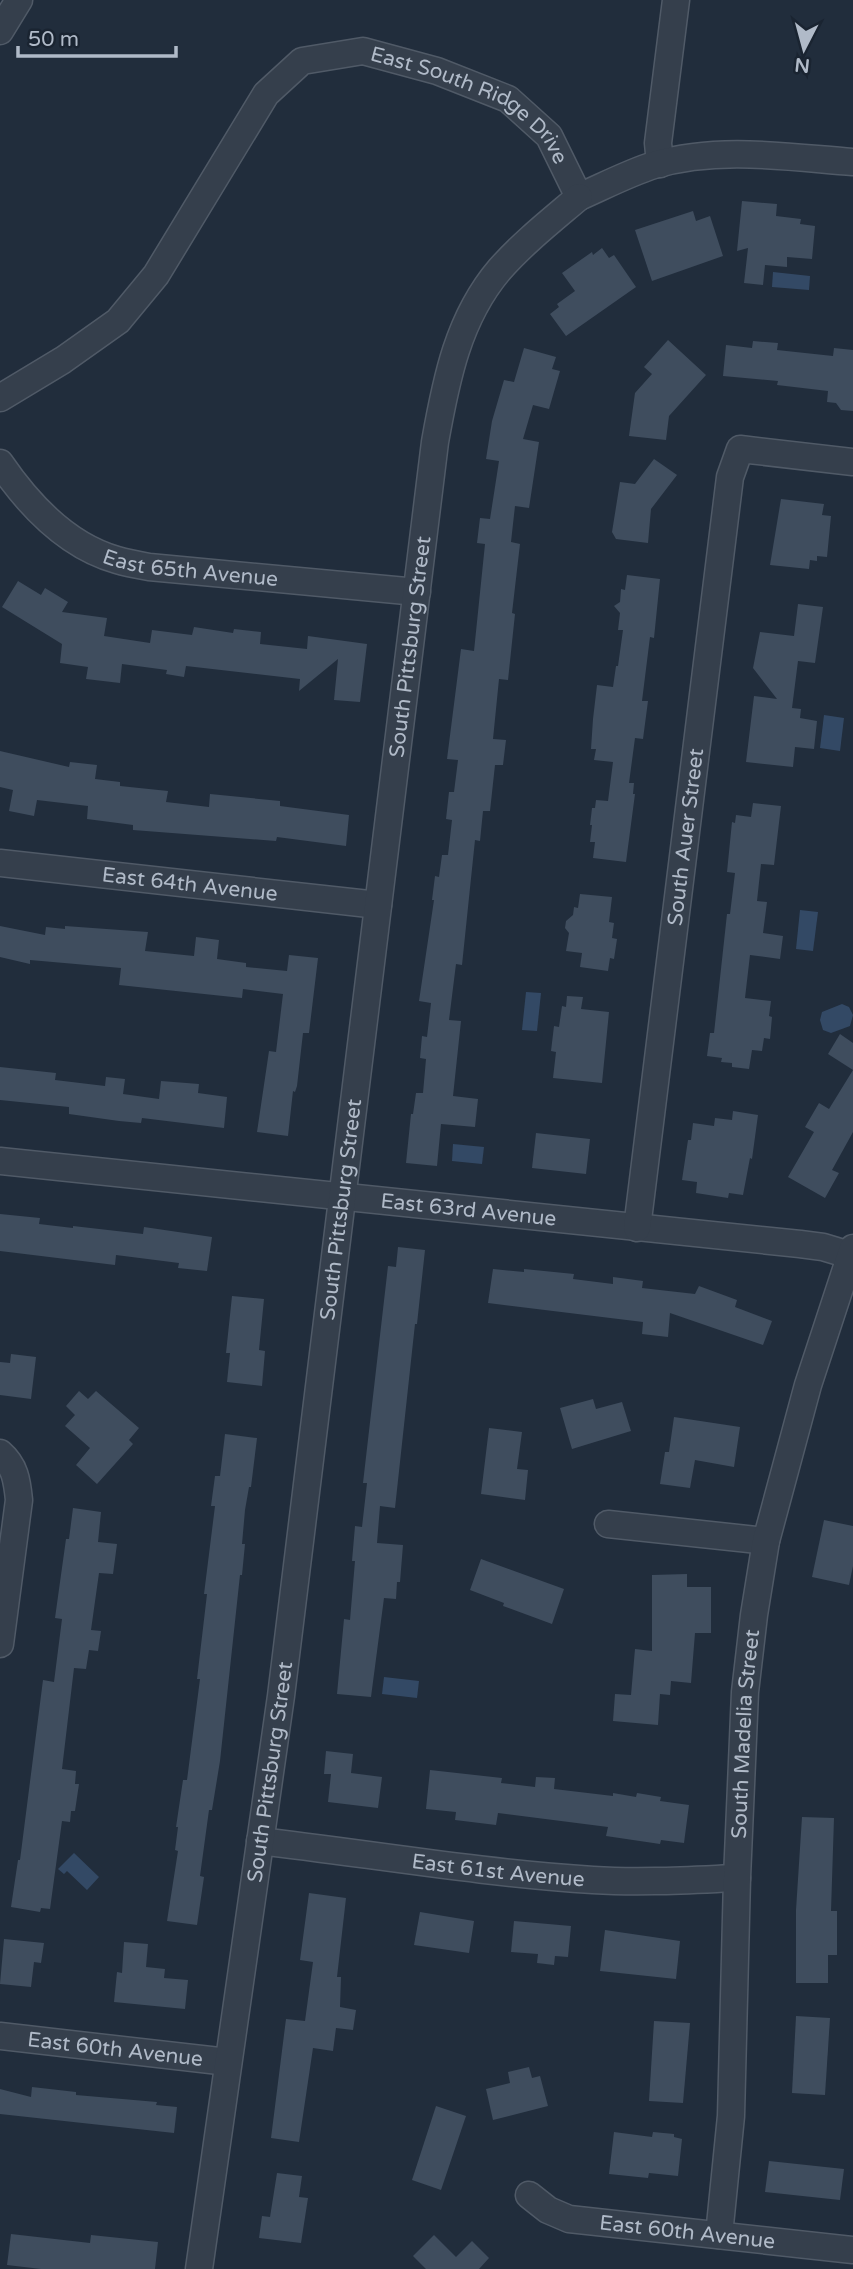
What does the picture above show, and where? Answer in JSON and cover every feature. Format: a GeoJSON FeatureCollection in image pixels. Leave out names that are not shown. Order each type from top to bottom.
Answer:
{"type":"FeatureCollection","features":[{"type":"Feature","properties":{"kind":"street"},"geometry":{"type":"LineString","coordinates":[[0,31],[19,0]]}},
{"type":"Feature","properties":{"kind":"street"},"geometry":{"type":"LineString","coordinates":[[660,164],[658,143],[676,0]]}},
{"type":"Feature","properties":{"kind":"street","name":"East South Ridge Drive"},"geometry":{"type":"LineString","coordinates":[[0,398],[63,360],[118,321],[156,275],[265,94],[302,61],[363,51],[436,71],[508,99],[549,136],[579,197],[660,164],[705,155],[757,154],[853,162]]}},
{"type":"Feature","properties":{"kind":"street","name":"South Pittsburg Street"},"geometry":{"type":"LineString","coordinates":[[199,2269],[281,1696],[435,442],[444,390],[469,316],[500,269],[579,197]]}},
{"type":"Feature","properties":{"kind":"street","name":"South Auer Street"},"geometry":{"type":"LineString","coordinates":[[637,1228],[730,477],[740,449],[853,462]]}},
{"type":"Feature","properties":{"kind":"street","name":"East 65th Avenue"},"geometry":{"type":"LineString","coordinates":[[0,463],[50,522],[80,543],[115,560],[149,567],[417,592]]}},
{"type":"Feature","properties":{"kind":"street","name":"East 64th Avenue"},"geometry":{"type":"LineString","coordinates":[[0,863],[378,905]]}},
{"type":"Feature","properties":{"kind":"street","name":"East 63rd Avenue"},"geometry":{"type":"LineString","coordinates":[[0,1161],[800,1244],[852,1253]]}},
{"type":"Feature","properties":{"kind":"street","name":"South Madelia Street"},"geometry":{"type":"LineString","coordinates":[[719,2235],[732,2116],[737,1878],[745,1692],[754,1615],[766,1541],[808,1385],[852,1253]]}},
{"type":"Feature","properties":{"kind":"street"},"geometry":{"type":"LineString","coordinates":[[0,1644],[19,1500],[17,1478],[5,1457]]}},
{"type":"Feature","properties":{"kind":"street"},"geometry":{"type":"LineString","coordinates":[[608,1524],[766,1541]]}},
{"type":"Feature","properties":{"kind":"street","name":"East 61st Avenue"},"geometry":{"type":"LineString","coordinates":[[260,1841],[592,1880],[737,1878]]}},
{"type":"Feature","properties":{"kind":"street","name":"East 60th Avenue"},"geometry":{"type":"LineString","coordinates":[[0,2036],[229,2062]]}},
{"type":"Feature","properties":{"kind":"street","name":"East 60th Avenue"},"geometry":{"type":"LineString","coordinates":[[529,2195],[548,2210],[569,2219],[853,2250]]}},
{"type":"Feature","properties":{"kind":"water"},"geometry":{"type":"Polygon","coordinates":[[[773,272],[810,276],[809,290],[772,287],[773,272]]]}},
{"type":"Feature","properties":{"kind":"water"},"geometry":{"type":"Polygon","coordinates":[[[824,715],[844,718],[840,751],[820,748],[824,715]]]}},
{"type":"Feature","properties":{"kind":"water"},"geometry":{"type":"Polygon","coordinates":[[[800,910],[818,912],[813,951],[796,949],[800,910]]]}},
{"type":"Feature","properties":{"kind":"water"},"geometry":{"type":"Polygon","coordinates":[[[526,992],[541,993],[537,1031],[522,1030],[526,992]]]}},
{"type":"Feature","properties":{"kind":"water"},"geometry":{"type":"Polygon","coordinates":[[[842,1004],[849,1007],[853,1015],[850,1026],[831,1033],[823,1030],[820,1020],[822,1012],[842,1004]]]}},
{"type":"Feature","properties":{"kind":"water"},"geometry":{"type":"Polygon","coordinates":[[[453,1144],[484,1147],[482,1164],[452,1161],[453,1144]]]}},
{"type":"Feature","properties":{"kind":"water"},"geometry":{"type":"Polygon","coordinates":[[[384,1677],[419,1681],[417,1698],[382,1694],[384,1677]]]}},
{"type":"Feature","properties":{"kind":"water"},"geometry":{"type":"Polygon","coordinates":[[[74,1853],[99,1877],[87,1890],[67,1871],[64,1874],[58,1869],[74,1853]]]}},
{"type":"Feature","properties":{"kind":"building"},"geometry":{"type":"Polygon","coordinates":[[[742,201],[777,204],[776,216],[801,219],[800,224],[815,226],[812,259],[787,257],[787,267],[765,265],[763,285],[744,283],[748,248],[737,251],[742,201]]]}},
{"type":"Feature","properties":{"kind":"building"},"geometry":{"type":"Polygon","coordinates":[[[693,211],[696,221],[710,216],[723,256],[652,281],[635,230],[693,211]]]}},
{"type":"Feature","properties":{"kind":"building"},"geometry":{"type":"Polygon","coordinates":[[[602,248],[609,258],[614,255],[636,287],[566,336],[550,314],[559,307],[557,304],[575,291],[562,273],[602,248]]]}},
{"type":"Feature","properties":{"kind":"building"},"geometry":{"type":"Polygon","coordinates":[[[668,340],[706,375],[669,416],[666,440],[629,436],[635,393],[652,374],[644,367],[668,340]]]}},
{"type":"Feature","properties":{"kind":"building"},"geometry":{"type":"Polygon","coordinates":[[[753,341],[778,343],[777,350],[833,356],[834,348],[853,350],[853,411],[841,410],[836,403],[827,402],[828,391],[777,385],[778,381],[723,376],[726,345],[752,348],[753,341]]]}},
{"type":"Feature","properties":{"kind":"building"},"geometry":{"type":"Polygon","coordinates":[[[524,348],[556,357],[552,369],[560,371],[549,409],[533,405],[523,439],[539,442],[529,508],[515,506],[511,542],[520,544],[512,613],[515,614],[508,680],[499,679],[493,739],[506,740],[503,765],[495,765],[490,811],[483,811],[480,841],[475,840],[462,965],[456,964],[449,1020],[461,1021],[453,1096],[478,1099],[475,1127],[441,1124],[437,1166],[406,1163],[416,1093],[423,1093],[426,1059],[420,1058],[422,1036],[427,1037],[431,1003],[419,1001],[435,876],[439,877],[442,855],[448,855],[452,820],[446,819],[449,792],[454,792],[458,760],[447,759],[461,649],[474,651],[485,544],[477,543],[480,518],[490,519],[499,461],[486,459],[492,421],[504,380],[514,382],[524,348]]]}},
{"type":"Feature","properties":{"kind":"building"},"geometry":{"type":"Polygon","coordinates":[[[654,459],[677,475],[651,509],[648,543],[616,539],[612,532],[620,482],[635,484],[654,459]]]}},
{"type":"Feature","properties":{"kind":"building"},"geometry":{"type":"Polygon","coordinates":[[[781,499],[824,504],[822,515],[831,516],[827,557],[817,556],[817,561],[810,560],[809,569],[770,565],[781,499]]]}},
{"type":"Feature","properties":{"kind":"building"},"geometry":{"type":"Polygon","coordinates":[[[627,575],[660,579],[654,638],[650,637],[642,701],[648,701],[643,739],[635,738],[629,783],[634,783],[635,794],[626,862],[593,858],[595,842],[590,842],[590,825],[596,800],[608,801],[613,762],[594,760],[596,749],[591,749],[593,719],[597,685],[613,687],[618,666],[623,630],[618,630],[620,613],[614,606],[620,602],[621,589],[625,590],[627,575]]]}},
{"type":"Feature","properties":{"kind":"building"},"geometry":{"type":"Polygon","coordinates":[[[18,581],[41,595],[45,588],[68,602],[62,612],[107,618],[104,636],[150,643],[152,630],[192,635],[194,627],[233,633],[234,629],[261,632],[260,644],[307,649],[308,636],[367,644],[360,702],[334,700],[338,659],[299,691],[300,679],[186,666],[184,677],[166,674],[167,670],[122,664],[120,683],[86,679],[88,667],[60,663],[62,644],[2,607],[18,581]]]}},
{"type":"Feature","properties":{"kind":"building"},"geometry":{"type":"Polygon","coordinates":[[[798,604],[823,607],[815,663],[798,661],[792,708],[801,709],[800,718],[817,721],[814,749],[795,747],[793,767],[746,762],[754,696],[777,699],[753,668],[760,632],[794,636],[798,604]]]}},
{"type":"Feature","properties":{"kind":"building"},"geometry":{"type":"Polygon","coordinates":[[[0,751],[69,767],[70,762],[97,765],[95,779],[120,782],[120,786],[168,791],[166,802],[209,807],[210,794],[280,801],[280,806],[349,815],[346,846],[277,837],[276,841],[133,830],[133,825],[87,819],[88,806],[37,800],[34,816],[9,811],[13,790],[0,787],[0,751]]]}},
{"type":"Feature","properties":{"kind":"building"},"geometry":{"type":"Polygon","coordinates":[[[753,803],[781,806],[774,865],[761,864],[757,901],[767,902],[763,933],[783,936],[780,959],[750,955],[745,998],[771,1001],[769,1016],[772,1017],[770,1039],[764,1038],[762,1051],[752,1050],[749,1069],[732,1067],[732,1063],[721,1062],[722,1058],[707,1056],[710,1033],[714,1033],[727,914],[730,914],[735,873],[727,872],[732,822],[735,823],[736,815],[751,817],[753,803]]]}},
{"type":"Feature","properties":{"kind":"building"},"geometry":{"type":"Polygon","coordinates":[[[580,894],[612,897],[609,922],[614,923],[612,938],[617,939],[614,959],[610,958],[608,971],[580,967],[582,953],[566,951],[569,933],[565,928],[566,921],[573,915],[574,907],[578,908],[580,894]]]}},
{"type":"Feature","properties":{"kind":"building"},"geometry":{"type":"Polygon","coordinates":[[[0,926],[45,935],[46,927],[65,929],[65,926],[148,932],[145,951],[194,956],[196,937],[219,940],[217,959],[246,963],[246,967],[287,971],[289,955],[318,958],[309,1033],[303,1033],[288,1136],[257,1132],[269,1051],[276,1052],[283,994],[243,989],[242,998],[119,985],[121,968],[30,960],[30,964],[0,957],[0,926]]]}},
{"type":"Feature","properties":{"kind":"building"},"geometry":{"type":"Polygon","coordinates":[[[567,996],[583,997],[581,1009],[609,1012],[602,1083],[553,1078],[556,1052],[551,1051],[554,1026],[559,1027],[562,1006],[566,1007],[567,996]]]}},
{"type":"Feature","properties":{"kind":"building"},"geometry":{"type":"Polygon","coordinates":[[[840,1034],[853,1043],[853,1070],[828,1054],[840,1034]]]}},
{"type":"Feature","properties":{"kind":"building"},"geometry":{"type":"Polygon","coordinates":[[[0,1067],[56,1073],[55,1080],[105,1086],[106,1077],[125,1079],[123,1094],[159,1099],[161,1081],[199,1084],[198,1093],[227,1097],[224,1128],[142,1118],[141,1123],[119,1121],[69,1114],[69,1107],[0,1100],[0,1067]]]}},
{"type":"Feature","properties":{"kind":"building"},"geometry":{"type":"Polygon","coordinates":[[[853,1070],[853,1132],[832,1170],[839,1173],[825,1198],[788,1177],[814,1132],[805,1127],[819,1103],[829,1109],[853,1070]]]}},
{"type":"Feature","properties":{"kind":"building"},"geometry":{"type":"Polygon","coordinates":[[[733,1111],[758,1115],[752,1159],[750,1158],[743,1195],[729,1193],[728,1198],[696,1193],[697,1182],[682,1180],[693,1123],[714,1126],[715,1118],[732,1120],[733,1111]]]}},
{"type":"Feature","properties":{"kind":"building"},"geometry":{"type":"Polygon","coordinates":[[[536,1133],[590,1139],[586,1174],[532,1168],[536,1133]]]}},
{"type":"Feature","properties":{"kind":"building"},"geometry":{"type":"Polygon","coordinates":[[[0,1214],[40,1218],[39,1224],[73,1228],[143,1234],[144,1227],[212,1237],[207,1271],[178,1268],[179,1263],[116,1255],[115,1265],[0,1251],[0,1214]]]}},
{"type":"Feature","properties":{"kind":"building"},"geometry":{"type":"Polygon","coordinates":[[[398,1247],[425,1250],[395,1508],[380,1506],[377,1543],[403,1545],[400,1582],[397,1582],[396,1599],[384,1598],[371,1697],[337,1694],[344,1619],[350,1620],[355,1526],[362,1527],[367,1483],[363,1483],[388,1266],[396,1267],[398,1247]]]}},
{"type":"Feature","properties":{"kind":"building"},"geometry":{"type":"Polygon","coordinates":[[[493,1269],[574,1274],[573,1279],[613,1284],[613,1277],[643,1281],[642,1288],[695,1294],[699,1286],[737,1300],[735,1307],[772,1321],[763,1345],[670,1313],[668,1337],[642,1334],[643,1322],[488,1303],[493,1269]]]}},
{"type":"Feature","properties":{"kind":"building"},"geometry":{"type":"Polygon","coordinates":[[[232,1296],[264,1299],[259,1350],[265,1351],[262,1386],[227,1382],[230,1353],[226,1353],[232,1296]]]}},
{"type":"Feature","properties":{"kind":"building"},"geometry":{"type":"Polygon","coordinates":[[[11,1354],[36,1357],[31,1399],[0,1395],[0,1362],[10,1363],[11,1354]]]}},
{"type":"Feature","properties":{"kind":"building"},"geometry":{"type":"Polygon","coordinates":[[[79,1391],[88,1399],[96,1391],[139,1428],[129,1440],[133,1444],[97,1484],[76,1465],[90,1448],[65,1426],[75,1415],[66,1406],[79,1391]]]}},
{"type":"Feature","properties":{"kind":"building"},"geometry":{"type":"Polygon","coordinates":[[[593,1399],[596,1409],[622,1402],[631,1431],[572,1449],[560,1408],[593,1399]]]}},
{"type":"Feature","properties":{"kind":"building"},"geometry":{"type":"Polygon","coordinates":[[[674,1417],[740,1427],[734,1467],[695,1460],[690,1488],[660,1484],[665,1452],[669,1452],[674,1417]]]}},
{"type":"Feature","properties":{"kind":"building"},"geometry":{"type":"Polygon","coordinates":[[[489,1428],[522,1432],[517,1469],[528,1470],[525,1500],[481,1494],[489,1428]]]}},
{"type":"Feature","properties":{"kind":"building"},"geometry":{"type":"Polygon","coordinates":[[[225,1434],[257,1438],[251,1487],[245,1510],[242,1575],[220,1761],[212,1810],[209,1810],[200,1876],[204,1877],[197,1925],[167,1921],[178,1851],[175,1850],[176,1827],[183,1780],[187,1780],[200,1679],[197,1679],[207,1594],[204,1594],[215,1506],[211,1506],[215,1476],[220,1476],[225,1434]]]}},
{"type":"Feature","properties":{"kind":"building"},"geometry":{"type":"Polygon","coordinates":[[[73,1508],[101,1512],[98,1542],[117,1544],[113,1574],[99,1573],[91,1630],[101,1631],[98,1651],[89,1650],[86,1669],[74,1668],[62,1769],[76,1771],[75,1784],[79,1784],[75,1811],[71,1811],[70,1822],[62,1821],[50,1909],[41,1908],[40,1912],[11,1907],[20,1860],[43,1680],[54,1682],[62,1619],[55,1618],[73,1508]]]}},
{"type":"Feature","properties":{"kind":"building"},"geometry":{"type":"Polygon","coordinates":[[[824,1520],[853,1526],[853,1566],[849,1585],[812,1577],[824,1520]]]}},
{"type":"Feature","properties":{"kind":"building"},"geometry":{"type":"Polygon","coordinates":[[[481,1559],[564,1589],[552,1624],[503,1606],[504,1603],[470,1590],[481,1559]]]}},
{"type":"Feature","properties":{"kind":"building"},"geometry":{"type":"Polygon","coordinates":[[[687,1574],[687,1587],[711,1587],[711,1633],[695,1633],[691,1683],[671,1681],[670,1695],[660,1694],[658,1725],[613,1721],[615,1694],[631,1695],[635,1649],[652,1651],[652,1575],[687,1574]]]}},
{"type":"Feature","properties":{"kind":"building"},"geometry":{"type":"Polygon","coordinates":[[[326,1751],[353,1754],[351,1773],[382,1777],[378,1808],[328,1802],[331,1774],[324,1774],[326,1751]]]}},
{"type":"Feature","properties":{"kind":"building"},"geometry":{"type":"Polygon","coordinates":[[[430,1770],[502,1778],[501,1783],[535,1787],[536,1777],[555,1778],[554,1789],[613,1796],[613,1793],[636,1797],[637,1793],[661,1797],[660,1801],[689,1805],[684,1843],[661,1840],[660,1844],[606,1836],[608,1827],[498,1813],[496,1825],[455,1820],[456,1812],[426,1809],[430,1770]]]}},
{"type":"Feature","properties":{"kind":"building"},"geometry":{"type":"Polygon","coordinates":[[[802,1817],[834,1818],[831,1911],[837,1911],[837,1955],[828,1955],[828,1983],[796,1983],[796,1910],[802,1817]]]}},
{"type":"Feature","properties":{"kind":"building"},"geometry":{"type":"Polygon","coordinates":[[[309,1893],[346,1898],[337,1977],[341,1977],[340,2007],[356,2010],[353,2030],[336,2028],[333,2051],[313,2048],[299,2142],[271,2138],[286,2019],[305,2021],[313,1962],[300,1960],[309,1893]]]}},
{"type":"Feature","properties":{"kind":"building"},"geometry":{"type":"Polygon","coordinates":[[[420,1912],[474,1921],[469,1953],[414,1945],[420,1912]]]}},
{"type":"Feature","properties":{"kind":"building"},"geometry":{"type":"Polygon","coordinates":[[[514,1921],[571,1926],[568,1957],[555,1956],[554,1965],[537,1963],[538,1954],[511,1952],[514,1921]]]}},
{"type":"Feature","properties":{"kind":"building"},"geometry":{"type":"Polygon","coordinates":[[[605,1930],[680,1941],[676,1979],[600,1971],[605,1930]]]}},
{"type":"Feature","properties":{"kind":"building"},"geometry":{"type":"Polygon","coordinates":[[[4,1939],[44,1943],[41,1963],[34,1962],[31,1987],[0,1984],[4,1939]]]}},
{"type":"Feature","properties":{"kind":"building"},"geometry":{"type":"Polygon","coordinates":[[[124,1942],[148,1944],[146,1967],[165,1969],[164,1978],[188,1980],[185,2009],[114,2002],[117,1972],[122,1973],[124,1942]]]}},
{"type":"Feature","properties":{"kind":"building"},"geometry":{"type":"Polygon","coordinates":[[[796,2016],[830,2018],[825,2095],[792,2093],[796,2016]]]}},
{"type":"Feature","properties":{"kind":"building"},"geometry":{"type":"Polygon","coordinates":[[[654,2021],[690,2023],[683,2103],[649,2101],[654,2021]]]}},
{"type":"Feature","properties":{"kind":"building"},"geometry":{"type":"Polygon","coordinates":[[[529,2067],[532,2078],[540,2076],[548,2106],[493,2120],[486,2089],[510,2083],[508,2072],[529,2067]]]}},
{"type":"Feature","properties":{"kind":"building"},"geometry":{"type":"Polygon","coordinates":[[[32,2087],[76,2092],[76,2095],[157,2102],[156,2105],[177,2107],[174,2133],[0,2114],[0,2089],[31,2097],[32,2087]]]}},
{"type":"Feature","properties":{"kind":"building"},"geometry":{"type":"Polygon","coordinates":[[[436,2106],[466,2116],[441,2190],[412,2180],[436,2106]]]}},
{"type":"Feature","properties":{"kind":"building"},"geometry":{"type":"Polygon","coordinates":[[[614,2132],[652,2137],[653,2132],[674,2134],[674,2137],[682,2139],[678,2176],[649,2173],[648,2178],[609,2174],[614,2132]]]}},
{"type":"Feature","properties":{"kind":"building"},"geometry":{"type":"Polygon","coordinates":[[[769,2161],[844,2169],[840,2200],[765,2192],[769,2161]]]}},
{"type":"Feature","properties":{"kind":"building"},"geometry":{"type":"Polygon","coordinates":[[[277,2173],[302,2176],[299,2197],[308,2198],[301,2243],[259,2238],[262,2216],[270,2217],[277,2173]]]}},
{"type":"Feature","properties":{"kind":"building"},"geometry":{"type":"Polygon","coordinates":[[[11,2234],[90,2243],[91,2235],[158,2242],[155,2269],[41,2269],[7,2265],[11,2234]]]}},
{"type":"Feature","properties":{"kind":"building"},"geometry":{"type":"Polygon","coordinates":[[[434,2235],[456,2257],[472,2241],[489,2258],[479,2269],[426,2269],[413,2256],[434,2235]]]}}]}
